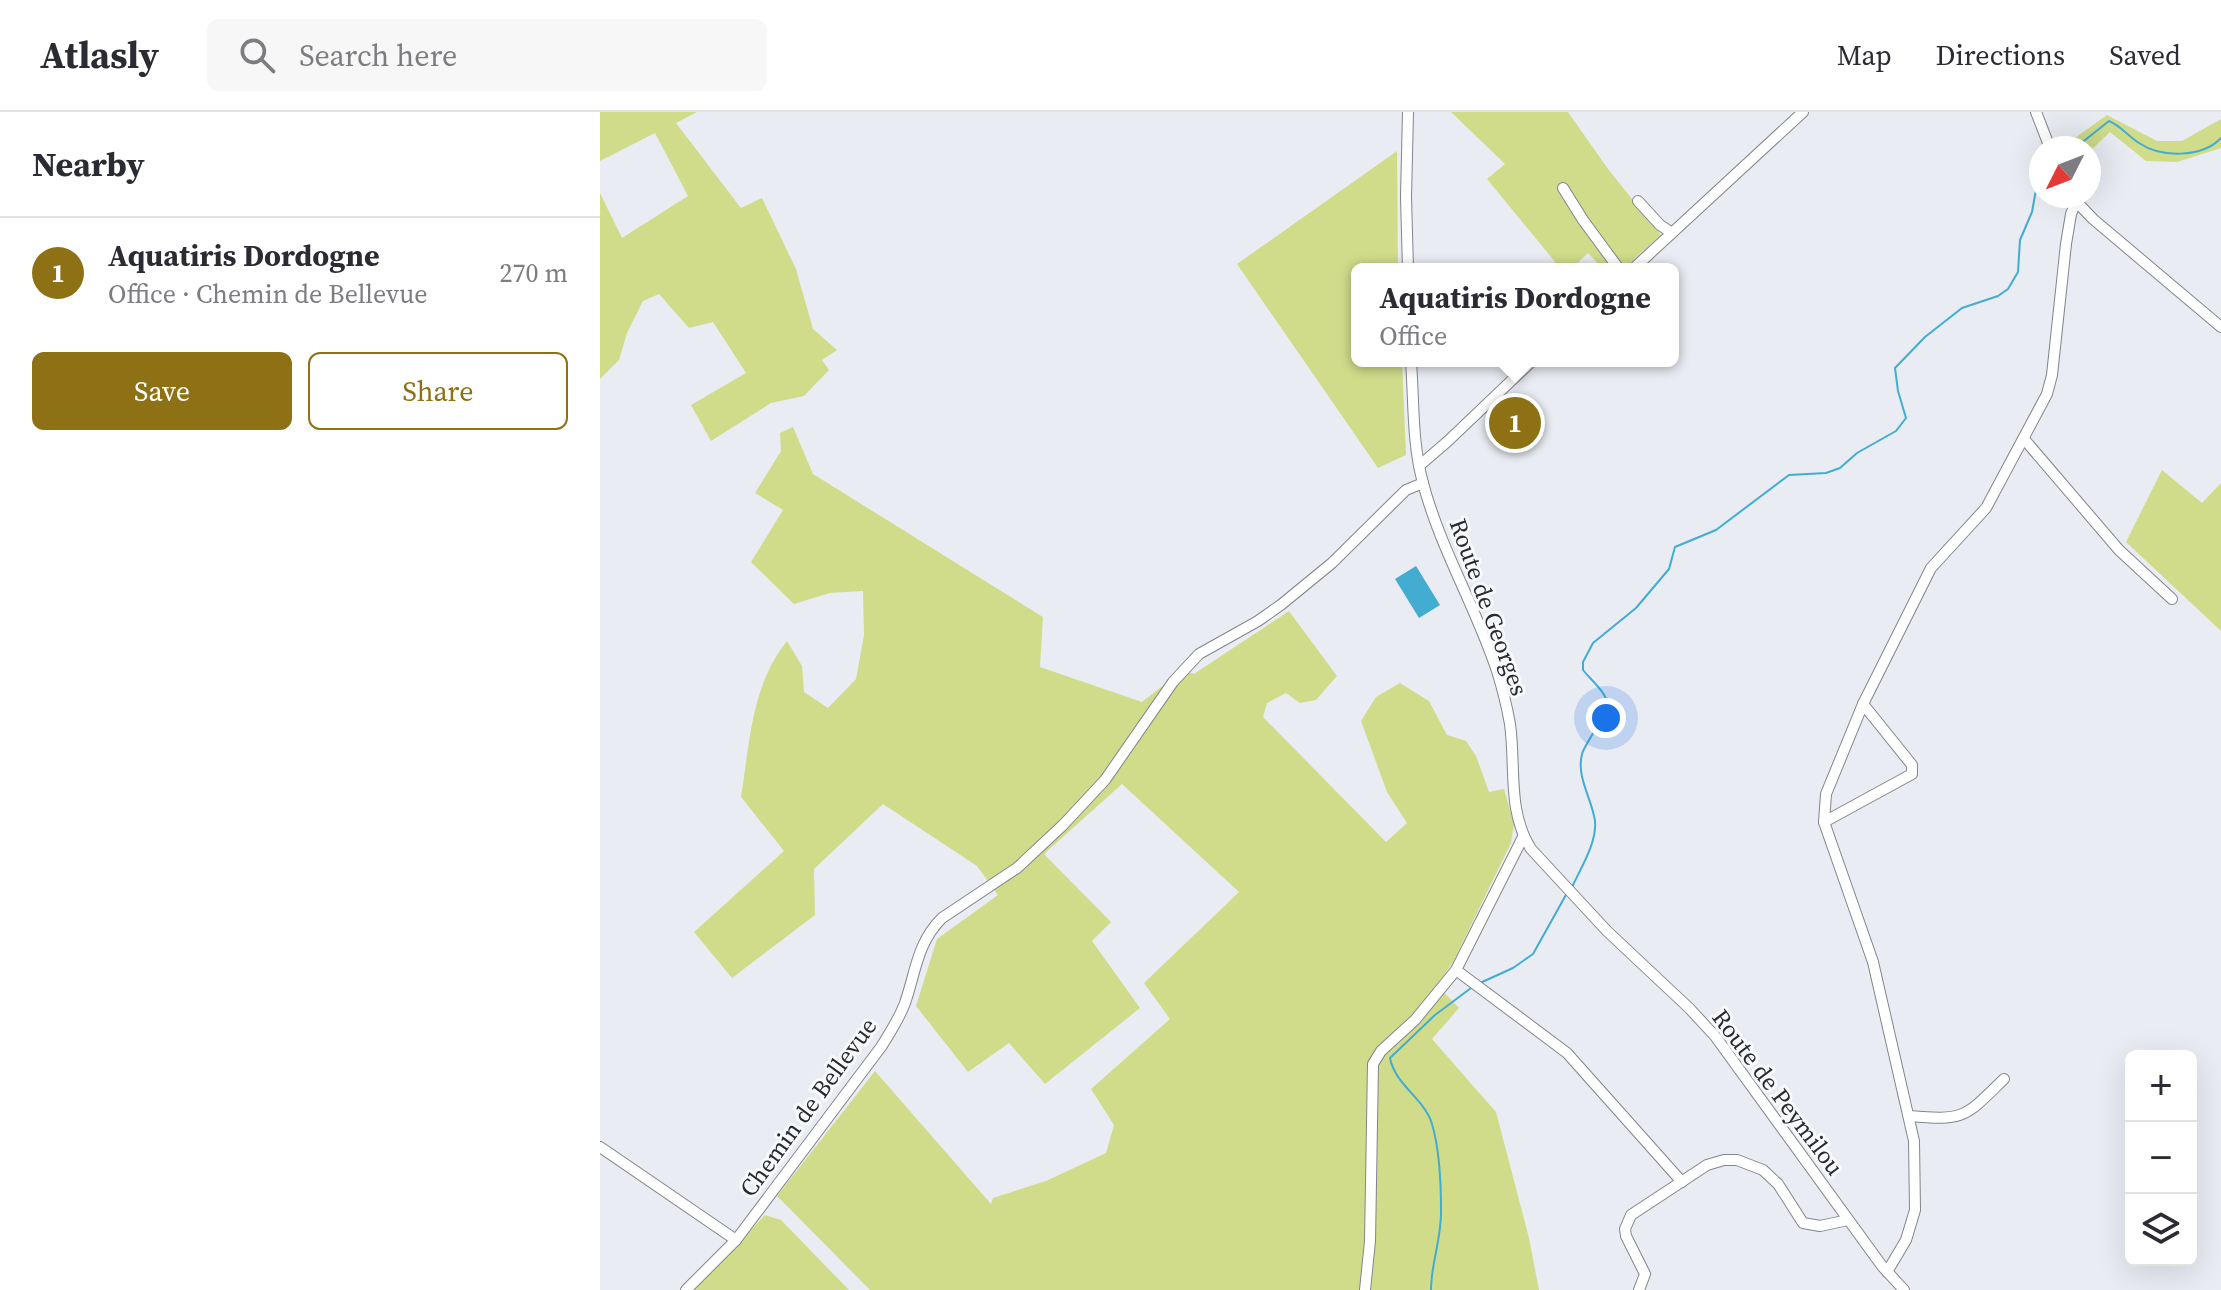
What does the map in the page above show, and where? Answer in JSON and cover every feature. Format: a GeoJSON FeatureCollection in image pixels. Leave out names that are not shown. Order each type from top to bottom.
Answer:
{"type":"FeatureCollection","features":[{"type":"Feature","properties":{"kind":"street"},"geometry":{"type":"LineString","coordinates":[[1408,112],[1408,263]]}},
{"type":"Feature","properties":{"kind":"street"},"geometry":{"type":"LineString","coordinates":[[1640,263],[1803,112]]}},
{"type":"Feature","properties":{"kind":"street"},"geometry":{"type":"LineString","coordinates":[[2036,112],[2045,136]]}},
{"type":"Feature","properties":{"kind":"street"},"geometry":{"type":"LineString","coordinates":[[1563,188],[1615,263]]}},
{"type":"Feature","properties":{"kind":"street"},"geometry":{"type":"LineString","coordinates":[[1638,201],[1672,233]]}},
{"type":"Feature","properties":{"kind":"street"},"geometry":{"type":"LineString","coordinates":[[1887,1272],[1906,1240],[1915,1210],[1914,1141],[1873,962],[1824,822],[1826,794],[1863,704],[1931,568],[1986,508],[2047,394],[2052,375],[2072,208]]}},
{"type":"Feature","properties":{"kind":"street"},"geometry":{"type":"LineString","coordinates":[[2083,208],[2221,327]]}},
{"type":"Feature","properties":{"kind":"street","name":"Route de Georges"},"geometry":{"type":"LineString","coordinates":[[1411,367],[1419,466],[1444,546],[1497,671],[1510,725],[1512,782],[1518,821],[1523,837],[1574,897]]}},
{"type":"Feature","properties":{"kind":"street"},"geometry":{"type":"LineString","coordinates":[[1419,466],[1526,367]]}},
{"type":"Feature","properties":{"kind":"street"},"geometry":{"type":"LineString","coordinates":[[2024,439],[2119,550],[2172,599]]}},
{"type":"Feature","properties":{"kind":"street","name":"Chemin de Bellevue"},"geometry":{"type":"LineString","coordinates":[[686,1290],[736,1240],[881,1047],[900,1015],[920,947],[942,918],[1023,863],[1063,825],[1105,780],[1173,682],[1199,654],[1282,604],[1332,563],[1406,490],[1423,483]]}},
{"type":"Feature","properties":{"kind":"street"},"geometry":{"type":"LineString","coordinates":[[1824,822],[1912,774],[1912,765],[1863,704]]}},
{"type":"Feature","properties":{"kind":"street"},"geometry":{"type":"LineString","coordinates":[[1365,1290],[1370,1241],[1373,1064],[1381,1051],[1415,1020],[1456,970],[1523,837]]}},
{"type":"Feature","properties":{"kind":"street","name":"Route de Peymilou"},"geometry":{"type":"LineString","coordinates":[[1574,897],[1715,1036],[1848,1220],[1904,1290]]}},
{"type":"Feature","properties":{"kind":"street"},"geometry":{"type":"LineString","coordinates":[[1456,970],[1567,1053],[1682,1182]]}},
{"type":"Feature","properties":{"kind":"street"},"geometry":{"type":"LineString","coordinates":[[1910,1116],[1950,1119],[1965,1115],[2004,1079]]}},
{"type":"Feature","properties":{"kind":"street"},"geometry":{"type":"LineString","coordinates":[[600,1147],[736,1240]]}},
{"type":"Feature","properties":{"kind":"street"},"geometry":{"type":"LineString","coordinates":[[1639,1290],[1645,1274],[1629,1244],[1625,1229],[1627,1221],[1633,1213],[1707,1165],[1737,1160],[1771,1176],[1803,1223],[1820,1226],[1848,1220]]}},
{"type":"Feature","properties":{"kind":"green space"},"geometry":{"type":"Polygon","coordinates":[[[600,112],[697,112],[676,123],[741,208],[762,198],[796,269],[813,329],[837,350],[822,360],[829,370],[804,396],[771,403],[711,441],[691,405],[746,373],[713,322],[689,328],[659,294],[643,301],[627,333],[619,360],[600,379],[600,193],[622,238],[688,196],[655,133],[600,161],[600,112]]]}},
{"type":"Feature","properties":{"kind":"green space"},"geometry":{"type":"Polygon","coordinates":[[[1451,112],[1568,112],[1608,169],[1661,235],[1630,263],[1597,263],[1588,253],[1577,263],[1556,263],[1487,179],[1505,164],[1451,112]]]}},
{"type":"Feature","properties":{"kind":"green space"},"geometry":{"type":"Polygon","coordinates":[[[2107,115],[2157,141],[2182,141],[2221,119],[2221,148],[2177,162],[2146,161],[2110,132],[2101,141],[2101,136],[2078,136],[2107,115]]]}},
{"type":"Feature","properties":{"kind":"green space"},"geometry":{"type":"Polygon","coordinates":[[[1397,151],[1398,263],[1351,263],[1351,367],[1402,367],[1406,455],[1378,468],[1237,264],[1397,151]]]}},
{"type":"Feature","properties":{"kind":"green space"},"geometry":{"type":"Polygon","coordinates":[[[793,427],[813,474],[1043,617],[1040,667],[1142,702],[1183,670],[1194,674],[1289,611],[1337,676],[1316,700],[1300,703],[1286,693],[1267,703],[1263,717],[1386,842],[1407,823],[1387,792],[1361,721],[1376,697],[1400,683],[1429,701],[1447,735],[1466,741],[1476,756],[1489,792],[1504,789],[1514,824],[1511,843],[1453,962],[1437,985],[1459,1008],[1432,1039],[1496,1112],[1529,1238],[1539,1290],[870,1290],[777,1196],[875,1071],[991,1204],[993,1198],[1046,1181],[1106,1153],[1114,1125],[1091,1089],[1170,1019],[1144,983],[1239,892],[1122,784],[1044,854],[1111,922],[1092,941],[1140,1008],[1045,1084],[1009,1043],[968,1072],[916,1006],[937,939],[998,895],[977,866],[883,804],[814,869],[815,915],[732,978],[694,932],[784,851],[741,797],[754,715],[766,677],[787,641],[802,666],[804,692],[828,708],[856,679],[864,635],[863,591],[830,593],[794,604],[751,562],[783,510],[755,493],[781,451],[780,433],[793,427]]]}},
{"type":"Feature","properties":{"kind":"green space"},"geometry":{"type":"Polygon","coordinates":[[[2162,470],[2202,503],[2221,483],[2221,631],[2126,542],[2162,470]]]}},
{"type":"Feature","properties":{"kind":"green space"},"geometry":{"type":"Polygon","coordinates":[[[765,1215],[781,1220],[849,1290],[694,1290],[765,1215]]]}},
{"type":"Feature","properties":{"kind":"water"},"geometry":{"type":"Polygon","coordinates":[[[1416,566],[1440,605],[1419,618],[1395,579],[1416,566]]]}},
{"type":"Feature","properties":{"kind":"waterway"},"geometry":{"type":"LineString","coordinates":[[2090,136],[2109,121],[2148,148],[2181,154],[2203,149],[2221,138]]}},
{"type":"Feature","properties":{"kind":"waterway"},"geometry":{"type":"LineString","coordinates":[[1573,885],[1588,854],[1595,829],[1581,771],[1582,754],[1608,705],[1601,691],[1583,670],[1583,662],[1593,643],[1636,608],[1669,569],[1675,547],[1716,530],[1789,475],[1826,473],[1840,468],[1857,453],[1896,431],[1906,418],[1895,368],[1925,337],[1962,308],[1998,296],[2008,289],[2018,272],[2020,240],[2033,208]]}},
{"type":"Feature","properties":{"kind":"waterway"},"geometry":{"type":"LineString","coordinates":[[1480,983],[1513,968],[1533,954],[1567,893]]}},
{"type":"Feature","properties":{"kind":"waterway"},"geometry":{"type":"LineString","coordinates":[[1431,1290],[1441,1220],[1437,1145],[1428,1115],[1398,1076],[1390,1058],[1435,1015],[1471,988]]}},
{"type":"Feature","properties":{"kind":"place","name":"Aquatiris Dordogne"},"geometry":{"type":"Point","coordinates":[1515,423]}}]}
